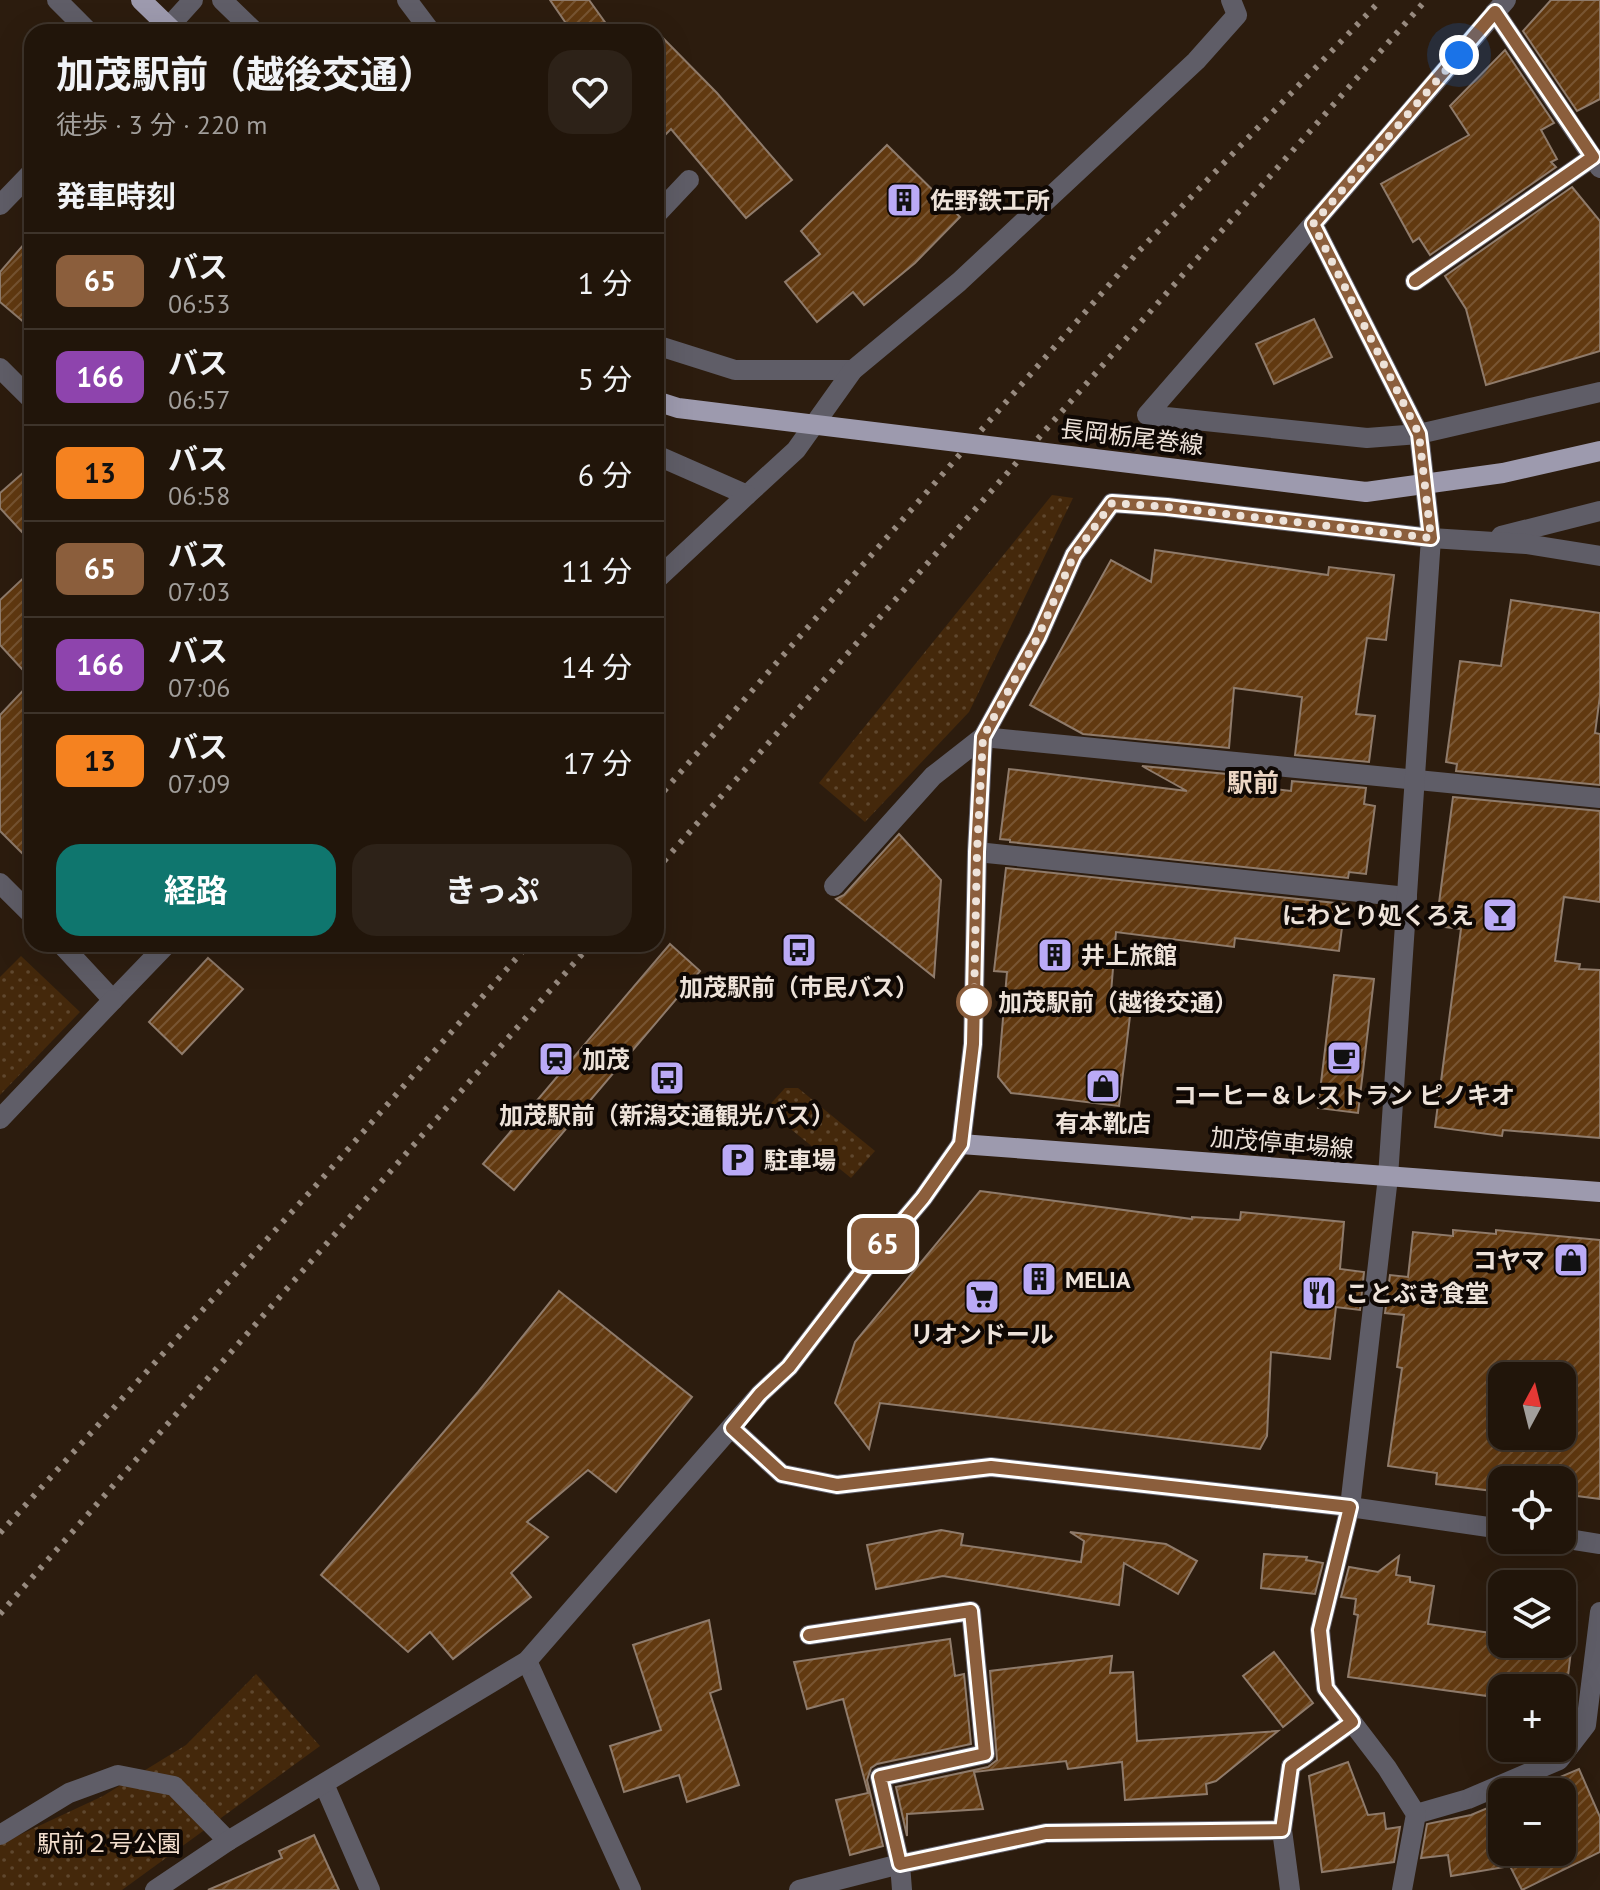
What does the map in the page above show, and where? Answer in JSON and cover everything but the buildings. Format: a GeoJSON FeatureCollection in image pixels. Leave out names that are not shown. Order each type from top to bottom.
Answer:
{"type":"FeatureCollection","features":[{"type":"Feature","properties":{"kind":"main road"},"geometry":{"type":"LineString","coordinates":[[141,0],[166,24]]}},
{"type":"Feature","properties":{"kind":"main road","name":"長岡栃尾巻線"},"geometry":{"type":"LineString","coordinates":[[664,404],[678,408],[1366,492],[1503,473],[1600,451]]}},
{"type":"Feature","properties":{"kind":"main road","name":"加茂停車場線"},"geometry":{"type":"LineString","coordinates":[[961,1144],[1600,1192]]}},
{"type":"Feature","properties":{"kind":"street"},"geometry":{"type":"LineString","coordinates":[[57,0],[81,24]]}},
{"type":"Feature","properties":{"kind":"street"},"geometry":{"type":"LineString","coordinates":[[171,24],[193,0]]}},
{"type":"Feature","properties":{"kind":"street"},"geometry":{"type":"LineString","coordinates":[[222,0],[247,24]]}},
{"type":"Feature","properties":{"kind":"street"},"geometry":{"type":"LineString","coordinates":[[407,0],[425,24]]}},
{"type":"Feature","properties":{"kind":"street"},"geometry":{"type":"LineString","coordinates":[[664,573],[796,450],[853,370],[959,282],[1196,61],[1237,15],[1231,0]]}},
{"type":"Feature","properties":{"kind":"street"},"geometry":{"type":"LineString","coordinates":[[1415,281],[1596,162],[1501,6],[1147,415],[1367,438],[1419,434],[1600,392]]}},
{"type":"Feature","properties":{"kind":"street"},"geometry":{"type":"LineString","coordinates":[[0,205],[24,180]]}},
{"type":"Feature","properties":{"kind":"street"},"geometry":{"type":"LineString","coordinates":[[664,207],[689,180]]}},
{"type":"Feature","properties":{"kind":"street"},"geometry":{"type":"LineString","coordinates":[[1313,224],[1419,434],[1431,538],[1388,1177],[1350,1507],[1320,1630],[1326,1688],[1387,1768],[1416,1814],[1402,1890]]}},
{"type":"Feature","properties":{"kind":"street"},"geometry":{"type":"LineString","coordinates":[[664,348],[735,370],[853,370]]}},
{"type":"Feature","properties":{"kind":"street"},"geometry":{"type":"LineString","coordinates":[[0,368],[24,392]]}},
{"type":"Feature","properties":{"kind":"street"},"geometry":{"type":"LineString","coordinates":[[664,459],[747,495]]}},
{"type":"Feature","properties":{"kind":"street"},"geometry":{"type":"LineString","coordinates":[[834,886],[933,776],[983,737],[1038,637],[1074,555],[1112,503],[1431,538],[1486,540],[1600,556]]}},
{"type":"Feature","properties":{"kind":"street"},"geometry":{"type":"LineString","coordinates":[[1486,540],[1600,511]]}},
{"type":"Feature","properties":{"kind":"street"},"geometry":{"type":"LineString","coordinates":[[983,737],[1600,798]]}},
{"type":"Feature","properties":{"kind":"street"},"geometry":{"type":"LineString","coordinates":[[155,1890],[228,1841],[527,1661],[760,1394],[789,1367],[923,1198],[961,1144],[973,1044],[983,737]]}},
{"type":"Feature","properties":{"kind":"street"},"geometry":{"type":"LineString","coordinates":[[977,852],[1407,897]]}},
{"type":"Feature","properties":{"kind":"street"},"geometry":{"type":"LineString","coordinates":[[0,883],[24,907]]}},
{"type":"Feature","properties":{"kind":"street"},"geometry":{"type":"LineString","coordinates":[[68,952],[113,1000]]}},
{"type":"Feature","properties":{"kind":"street"},"geometry":{"type":"LineString","coordinates":[[0,1119],[159,952]]}},
{"type":"Feature","properties":{"kind":"street"},"geometry":{"type":"LineString","coordinates":[[732,1428],[782,1474],[837,1485],[991,1467],[1350,1507],[1488,1527]]}},
{"type":"Feature","properties":{"kind":"street"},"geometry":{"type":"LineString","coordinates":[[1576,1540],[1600,1544]]}},
{"type":"Feature","properties":{"kind":"street"},"geometry":{"type":"LineString","coordinates":[[809,1635],[971,1611],[985,1754],[880,1777],[900,1864],[902,1890]]}},
{"type":"Feature","properties":{"kind":"street"},"geometry":{"type":"LineString","coordinates":[[1416,1814],[1468,1799],[1559,1760],[1586,1725],[1600,1612]]}},
{"type":"Feature","properties":{"kind":"street"},"geometry":{"type":"LineString","coordinates":[[527,1661],[631,1890]]}},
{"type":"Feature","properties":{"kind":"street"},"geometry":{"type":"LineString","coordinates":[[1290,1890],[1282,1830],[1291,1766],[1352,1722]]}},
{"type":"Feature","properties":{"kind":"street"},"geometry":{"type":"LineString","coordinates":[[0,1835],[69,1793],[118,1775],[174,1786],[228,1841]]}},
{"type":"Feature","properties":{"kind":"street"},"geometry":{"type":"LineString","coordinates":[[324,1784],[370,1890]]}},
{"type":"Feature","properties":{"kind":"street"},"geometry":{"type":"LineString","coordinates":[[799,1890],[900,1864],[1046,1833],[1282,1830]]}},
{"type":"Feature","properties":{"kind":"green space"},"geometry":{"type":"Polygon","coordinates":[[[1052,495],[1073,498],[969,712],[865,822],[819,783],[1052,495]]]}},
{"type":"Feature","properties":{"kind":"green space"},"geometry":{"type":"Polygon","coordinates":[[[21,956],[80,1012],[0,1095],[0,977],[21,956]]]}},
{"type":"Feature","properties":{"kind":"green space"},"geometry":{"type":"Polygon","coordinates":[[[785,1088],[798,1088],[875,1151],[851,1178],[766,1109],[785,1088]]]}},
{"type":"Feature","properties":{"kind":"green space","name":"駅前２号公園"},"geometry":{"type":"Polygon","coordinates":[[[256,1674],[320,1746],[122,1890],[0,1890],[0,1841],[13,1838],[103,1796],[186,1745],[256,1674]]]}},
{"type":"Feature","properties":{"kind":"railway"},"geometry":{"type":"LineString","coordinates":[[664,791],[1138,252],[1381,0]]}},
{"type":"Feature","properties":{"kind":"railway"},"geometry":{"type":"LineString","coordinates":[[664,861],[1426,0]]}},
{"type":"Feature","properties":{"kind":"railway"},"geometry":{"type":"LineString","coordinates":[[0,1533],[320,1181],[522,952]]}},
{"type":"Feature","properties":{"kind":"railway"},"geometry":{"type":"LineString","coordinates":[[0,1614],[584,952]]}},
{"type":"Feature","properties":{"kind":"bus line","name":"65"},"geometry":{"type":"LineString","coordinates":[[809,1635],[971,1611],[985,1754],[880,1777],[900,1864],[1046,1833],[1282,1830],[1291,1766],[1352,1722],[1326,1688],[1320,1630],[1350,1507],[991,1467],[837,1485],[782,1474],[732,1428],[760,1394],[789,1367],[923,1198],[961,1144],[973,1044],[983,737],[1038,637],[1074,555],[1112,503],[1431,538],[1419,434],[1313,224],[1495,12],[1593,157],[1415,281]]}},
{"type":"Feature","properties":{"kind":"place","name":"佐野鉄工所"},"geometry":{"type":"Point","coordinates":[904,200]}},
{"type":"Feature","properties":{"kind":"place","name":"にわとり処くろえ"},"geometry":{"type":"Point","coordinates":[1500,915]}},
{"type":"Feature","properties":{"kind":"place","name":"加茂駅前（市民バス）"},"geometry":{"type":"Point","coordinates":[799,950]}},
{"type":"Feature","properties":{"kind":"place","name":"井上旅館"},"geometry":{"type":"Point","coordinates":[1055,955]}},
{"type":"Feature","properties":{"kind":"place","name":"加茂駅前（越後交通）"},"geometry":{"type":"Point","coordinates":[974,1002]}},
{"type":"Feature","properties":{"kind":"place","name":"コーヒー＆レストラン ピノキオ"},"geometry":{"type":"Point","coordinates":[1344,1058]}},
{"type":"Feature","properties":{"kind":"place","name":"加茂"},"geometry":{"type":"Point","coordinates":[556,1059]}},
{"type":"Feature","properties":{"kind":"place","name":"加茂駅前（新潟交通観光バス）"},"geometry":{"type":"Point","coordinates":[667,1078]}},
{"type":"Feature","properties":{"kind":"place","name":"有本靴店"},"geometry":{"type":"Point","coordinates":[1103,1086]}},
{"type":"Feature","properties":{"kind":"place","name":"駐車場"},"geometry":{"type":"Point","coordinates":[738,1160]}},
{"type":"Feature","properties":{"kind":"place","name":"コヤマ"},"geometry":{"type":"Point","coordinates":[1571,1260]}},
{"type":"Feature","properties":{"kind":"place","name":"MELIA"},"geometry":{"type":"Point","coordinates":[1039,1279]}},
{"type":"Feature","properties":{"kind":"place","name":"ことぶき食堂"},"geometry":{"type":"Point","coordinates":[1319,1293]}},
{"type":"Feature","properties":{"kind":"place","name":"リオンドール"},"geometry":{"type":"Point","coordinates":[982,1297]}},
{"type":"Feature","properties":{"kind":"district","name":"駅前"},"geometry":{"type":"Point","coordinates":[1253,782]}},
{"type":"Feature","properties":{"kind":"route"},"geometry":{"type":"LineString","coordinates":[[974,1002],[983,737],[1038,637],[1074,555],[1112,503],[1431,538],[1419,434],[1313,224],[1459,55]]}}]}
